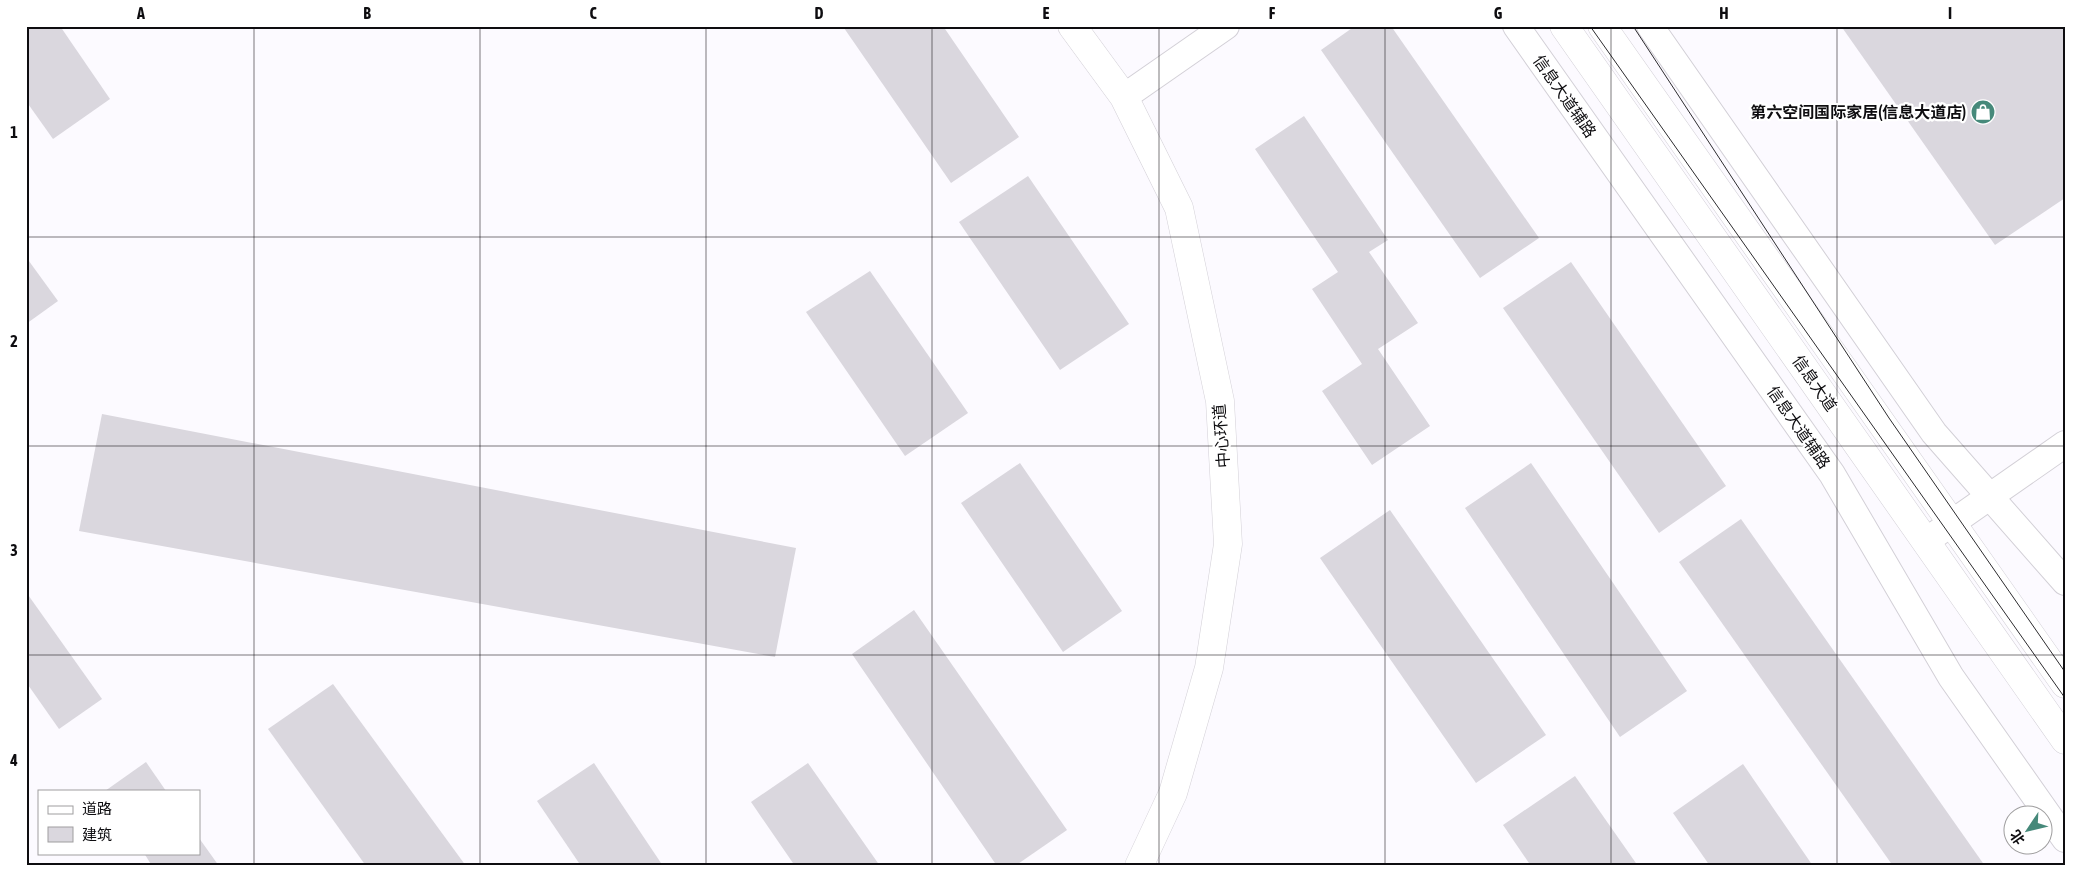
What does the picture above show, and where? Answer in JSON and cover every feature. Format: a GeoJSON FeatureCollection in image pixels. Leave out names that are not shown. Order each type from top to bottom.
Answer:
{"type":"FeatureCollection","features":[{"type":"Feature","properties":{"kind":"street","name":"中心环道"},"geometry":{"type":"LineString","coordinates":[[1072,26],[1124,97],[1179,208],[1220,401],[1228,544],[1209,668],[1173,793],[1139,866]]}},
{"type":"Feature","properties":{"kind":"street"},"geometry":{"type":"LineString","coordinates":[[1124,97],[1226,26]]}},
{"type":"Feature","properties":{"kind":"street","name":"信息大道辅路"},"geometry":{"type":"LineString","coordinates":[[1516,26],[1832,474],[1951,676],[2065,838]]}},
{"type":"Feature","properties":{"kind":"street","name":"信息大道"},"geometry":{"type":"LineString","coordinates":[[1564,26],[2065,740]]}},
{"type":"Feature","properties":{"kind":"street","name":"信息大道"},"geometry":{"type":"LineString","coordinates":[[1602,26],[2065,684]]}},
{"type":"Feature","properties":{"kind":"street"},"geometry":{"type":"LineString","coordinates":[[1650,26],[1934,433],[1988,497],[2065,582]]}},
{"type":"Feature","properties":{"kind":"street"},"geometry":{"type":"LineString","coordinates":[[1926,541],[2065,444]]}},
{"type":"Feature","properties":{"kind":"building"},"geometry":{"type":"Polygon","coordinates":[[[26,26],[60,26],[110,99],[53,139],[26,101],[26,26]]]}},
{"type":"Feature","properties":{"kind":"building"},"geometry":{"type":"Polygon","coordinates":[[[846,26],[943,26],[1019,137],[951,183],[844,28],[846,26]]]}},
{"type":"Feature","properties":{"kind":"building"},"geometry":{"type":"Polygon","coordinates":[[[1355,26],[1391,26],[1539,238],[1480,278],[1321,50],[1355,26]]]}},
{"type":"Feature","properties":{"kind":"building","name":"第六空间国际家居(信息大道店)"},"geometry":{"type":"Polygon","coordinates":[[[1841,26],[2065,26],[2065,198],[1995,245],[1841,26]]]}},
{"type":"Feature","properties":{"kind":"building"},"geometry":{"type":"Polygon","coordinates":[[[1304,116],[1388,240],[1369,252],[1418,323],[1378,349],[1430,426],[1372,465],[1322,391],[1362,364],[1312,289],[1338,272],[1255,149],[1304,116]]]}},
{"type":"Feature","properties":{"kind":"building"},"geometry":{"type":"Polygon","coordinates":[[[1028,176],[1129,324],[1060,370],[959,222],[1028,176]]]}},
{"type":"Feature","properties":{"kind":"building"},"geometry":{"type":"Polygon","coordinates":[[[26,257],[58,301],[26,324],[26,257]]]}},
{"type":"Feature","properties":{"kind":"building"},"geometry":{"type":"Polygon","coordinates":[[[1571,262],[1726,486],[1659,533],[1503,308],[1571,262]]]}},
{"type":"Feature","properties":{"kind":"building"},"geometry":{"type":"Polygon","coordinates":[[[870,271],[968,413],[905,456],[806,312],[870,271]]]}},
{"type":"Feature","properties":{"kind":"building"},"geometry":{"type":"Polygon","coordinates":[[[102,414],[796,548],[775,657],[79,531],[102,414]]]}},
{"type":"Feature","properties":{"kind":"building"},"geometry":{"type":"Polygon","coordinates":[[[1020,463],[1122,611],[1063,652],[961,503],[1020,463]]]}},
{"type":"Feature","properties":{"kind":"building"},"geometry":{"type":"Polygon","coordinates":[[[1531,463],[1687,691],[1620,737],[1465,508],[1531,463]]]}},
{"type":"Feature","properties":{"kind":"building"},"geometry":{"type":"Polygon","coordinates":[[[1390,510],[1546,735],[1476,783],[1320,558],[1390,510]]]}},
{"type":"Feature","properties":{"kind":"building"},"geometry":{"type":"Polygon","coordinates":[[[1741,519],[1985,866],[1893,866],[1679,562],[1741,519]]]}},
{"type":"Feature","properties":{"kind":"building"},"geometry":{"type":"Polygon","coordinates":[[[26,592],[102,699],[59,729],[26,682],[26,592]]]}},
{"type":"Feature","properties":{"kind":"building"},"geometry":{"type":"Polygon","coordinates":[[[914,610],[1067,830],[1015,866],[997,866],[852,654],[914,610]]]}},
{"type":"Feature","properties":{"kind":"building"},"geometry":{"type":"Polygon","coordinates":[[[333,684],[466,866],[366,866],[268,729],[333,684]]]}},
{"type":"Feature","properties":{"kind":"building"},"geometry":{"type":"Polygon","coordinates":[[[146,762],[165,790],[106,790],[146,762]]]}},
{"type":"Feature","properties":{"kind":"building"},"geometry":{"type":"Polygon","coordinates":[[[594,763],[663,866],[581,866],[537,801],[594,763]]]}},
{"type":"Feature","properties":{"kind":"building"},"geometry":{"type":"Polygon","coordinates":[[[808,763],[880,866],[795,866],[751,802],[808,763]]]}},
{"type":"Feature","properties":{"kind":"building"},"geometry":{"type":"Polygon","coordinates":[[[1743,764],[1813,866],[1710,866],[1673,813],[1743,764]]]}},
{"type":"Feature","properties":{"kind":"building"},"geometry":{"type":"Polygon","coordinates":[[[1575,776],[1638,866],[1531,866],[1503,825],[1575,776]]]}},
{"type":"Feature","properties":{"kind":"building"},"geometry":{"type":"Polygon","coordinates":[[[200,839],[219,866],[152,866],[145,854],[200,854],[200,839]]]}},
{"type":"Feature","properties":{"kind":"tram line"},"geometry":{"type":"LineString","coordinates":[[1590,26],[2065,698]]}},
{"type":"Feature","properties":{"kind":"tram line"},"geometry":{"type":"LineString","coordinates":[[1633,26],[1889,418],[2065,672]]}},
{"type":"Feature","properties":{"kind":"place","name":"第六空间国际家居(信息大道店)"},"geometry":{"type":"Point","coordinates":[1983,112]}}]}
